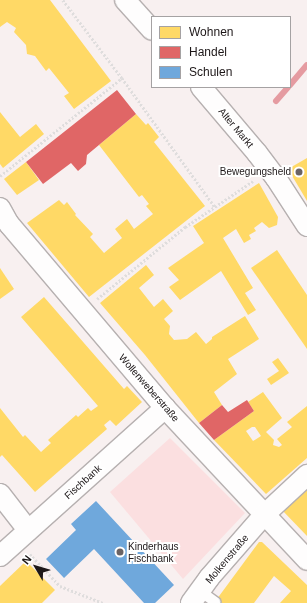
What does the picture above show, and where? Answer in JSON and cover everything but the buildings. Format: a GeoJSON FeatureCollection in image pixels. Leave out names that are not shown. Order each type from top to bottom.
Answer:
{"type":"FeatureCollection","features":[{"type":"Feature","properties":{"kind":"street"},"geometry":{"type":"LineString","coordinates":[[125,0],[151,29]]}},
{"type":"Feature","properties":{"kind":"street","name":"Alter Markt"},"geometry":{"type":"LineString","coordinates":[[202,88],[273,174],[302,206],[307,226]]}},
{"type":"Feature","properties":{"kind":"street","name":"Wollenweberstraße"},"geometry":{"type":"LineString","coordinates":[[3,221],[165,408],[307,560]]}},
{"type":"Feature","properties":{"kind":"street","name":"Fischbank"},"geometry":{"type":"LineString","coordinates":[[0,556],[165,408]]}},
{"type":"Feature","properties":{"kind":"street","name":"Molkenstraße"},"geometry":{"type":"LineString","coordinates":[[202,599],[264,515],[307,476]]}},
{"type":"Feature","properties":{"kind":"street"},"geometry":{"type":"LineString","coordinates":[[0,494],[23,535]]}},
{"type":"Feature","properties":{"kind":"path"},"geometry":{"type":"LineString","coordinates":[[63,0],[122,78],[215,207]]}},
{"type":"Feature","properties":{"kind":"path"},"geometry":{"type":"LineString","coordinates":[[0,176],[122,78]]}},
{"type":"Feature","properties":{"kind":"path"},"geometry":{"type":"LineString","coordinates":[[82,311],[185,228],[215,207],[273,174]]}},
{"type":"Feature","properties":{"kind":"path"},"geometry":{"type":"LineString","coordinates":[[23,535],[60,586],[102,603]]}},
{"type":"Feature","properties":{"kind":"shaded area"},"geometry":{"type":"Polygon","coordinates":[[[170,438],[245,513],[183,579],[110,492],[170,438]]]}},
{"type":"Feature","properties":{"kind":"waterway"},"geometry":{"type":"LineString","coordinates":[[291,84],[307,65]]}},
{"type":"Feature","properties":{"kind":"waterway"},"geometry":{"type":"LineString","coordinates":[[276,101],[287,88]]}},
{"type":"Feature","properties":{"kind":"place","name":"Bewegungsheld"},"geometry":{"type":"Point","coordinates":[299,172]}},
{"type":"Feature","properties":{"kind":"place","name":"Kinderhaus Fischbank"},"geometry":{"type":"Point","coordinates":[120,552]}}]}
